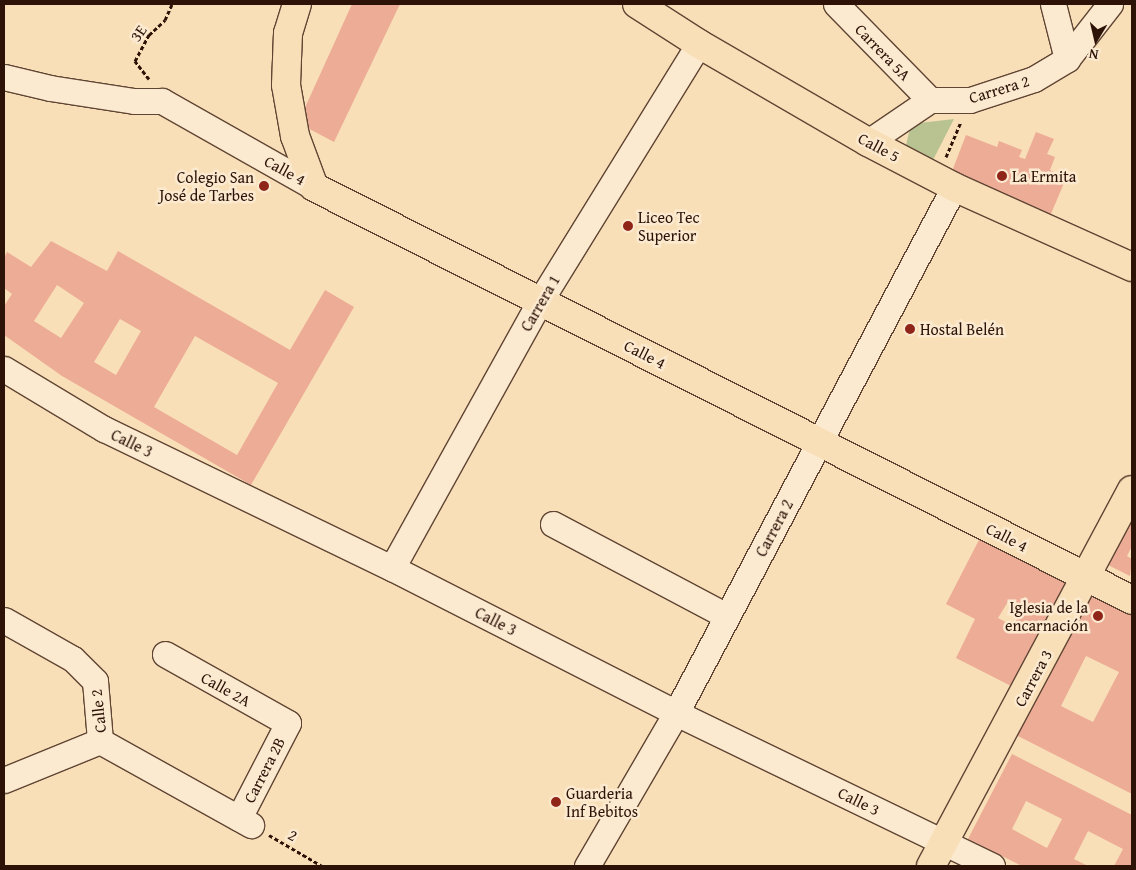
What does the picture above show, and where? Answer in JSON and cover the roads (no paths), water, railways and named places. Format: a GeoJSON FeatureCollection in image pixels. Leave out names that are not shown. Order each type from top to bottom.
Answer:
{"type":"FeatureCollection","features":[{"type":"Feature","properties":{"kind":"main road"},"geometry":{"type":"LineString","coordinates":[[297,4],[288,33],[286,85],[295,136],[314,187]]}},
{"type":"Feature","properties":{"kind":"main road","name":"Calle 5"},"geometry":{"type":"LineString","coordinates":[[638,4],[699,44],[868,142],[946,183],[1132,267]]}},
{"type":"Feature","properties":{"kind":"main road","name":"Calle 4"},"geometry":{"type":"LineString","coordinates":[[314,187],[1132,600]]}},
{"type":"Feature","properties":{"kind":"main road","name":"Carrera 3"},"geometry":{"type":"LineString","coordinates":[[932,866],[1132,490]]}},
{"type":"Feature","properties":{"kind":"street","name":"Carrera 5A"},"geometry":{"type":"LineString","coordinates":[[836,4],[930,100]]}},
{"type":"Feature","properties":{"kind":"street"},"geometry":{"type":"LineString","coordinates":[[1053,4],[1067,59]]}},
{"type":"Feature","properties":{"kind":"street","name":"Carrera 2"},"geometry":{"type":"LineString","coordinates":[[930,100],[970,100],[1034,79],[1067,59],[1110,4]]}},
{"type":"Feature","properties":{"kind":"street","name":"Carrera 1"},"geometry":{"type":"LineString","coordinates":[[392,568],[540,301],[699,44]]}},
{"type":"Feature","properties":{"kind":"street","name":"Calle 4"},"geometry":{"type":"LineString","coordinates":[[4,77],[106,97],[162,101],[314,187]]}},
{"type":"Feature","properties":{"kind":"street"},"geometry":{"type":"LineString","coordinates":[[868,142],[930,100]]}},
{"type":"Feature","properties":{"kind":"street","name":"Carrera 2"},"geometry":{"type":"LineString","coordinates":[[587,866],[676,713],[820,442],[946,183]]}},
{"type":"Feature","properties":{"kind":"street","name":"Calle 3"},"geometry":{"type":"LineString","coordinates":[[4,369],[104,429],[392,568],[676,713],[992,866]]}},
{"type":"Feature","properties":{"kind":"street"},"geometry":{"type":"LineString","coordinates":[[552,524],[727,616]]}},
{"type":"Feature","properties":{"kind":"street","name":"Calle 2"},"geometry":{"type":"LineString","coordinates":[[4,620],[73,659],[95,681],[100,740],[245,822]]}},
{"type":"Feature","properties":{"kind":"street","name":"Calle 2A"},"geometry":{"type":"LineString","coordinates":[[165,654],[288,723]]}},
{"type":"Feature","properties":{"kind":"street","name":"Carrera 2B"},"geometry":{"type":"LineString","coordinates":[[245,822],[288,723]]}},
{"type":"Feature","properties":{"kind":"street"},"geometry":{"type":"LineString","coordinates":[[4,780],[100,740]]}},
{"type":"Feature","properties":{"kind":"place","name":"La Ermita"},"geometry":{"type":"Point","coordinates":[1002,176]}},
{"type":"Feature","properties":{"kind":"place","name":"Colegio San José de Tarbes"},"geometry":{"type":"Point","coordinates":[264,186]}},
{"type":"Feature","properties":{"kind":"place","name":"Liceo Tec Superior"},"geometry":{"type":"Point","coordinates":[628,226]}},
{"type":"Feature","properties":{"kind":"place","name":"Hostal Belén"},"geometry":{"type":"Point","coordinates":[910,329]}},
{"type":"Feature","properties":{"kind":"place","name":"Iglesia de la encarnación"},"geometry":{"type":"Point","coordinates":[1098,616]}},
{"type":"Feature","properties":{"kind":"place","name":"Guarderia Inf Bebitos"},"geometry":{"type":"Point","coordinates":[556,802]}}]}
